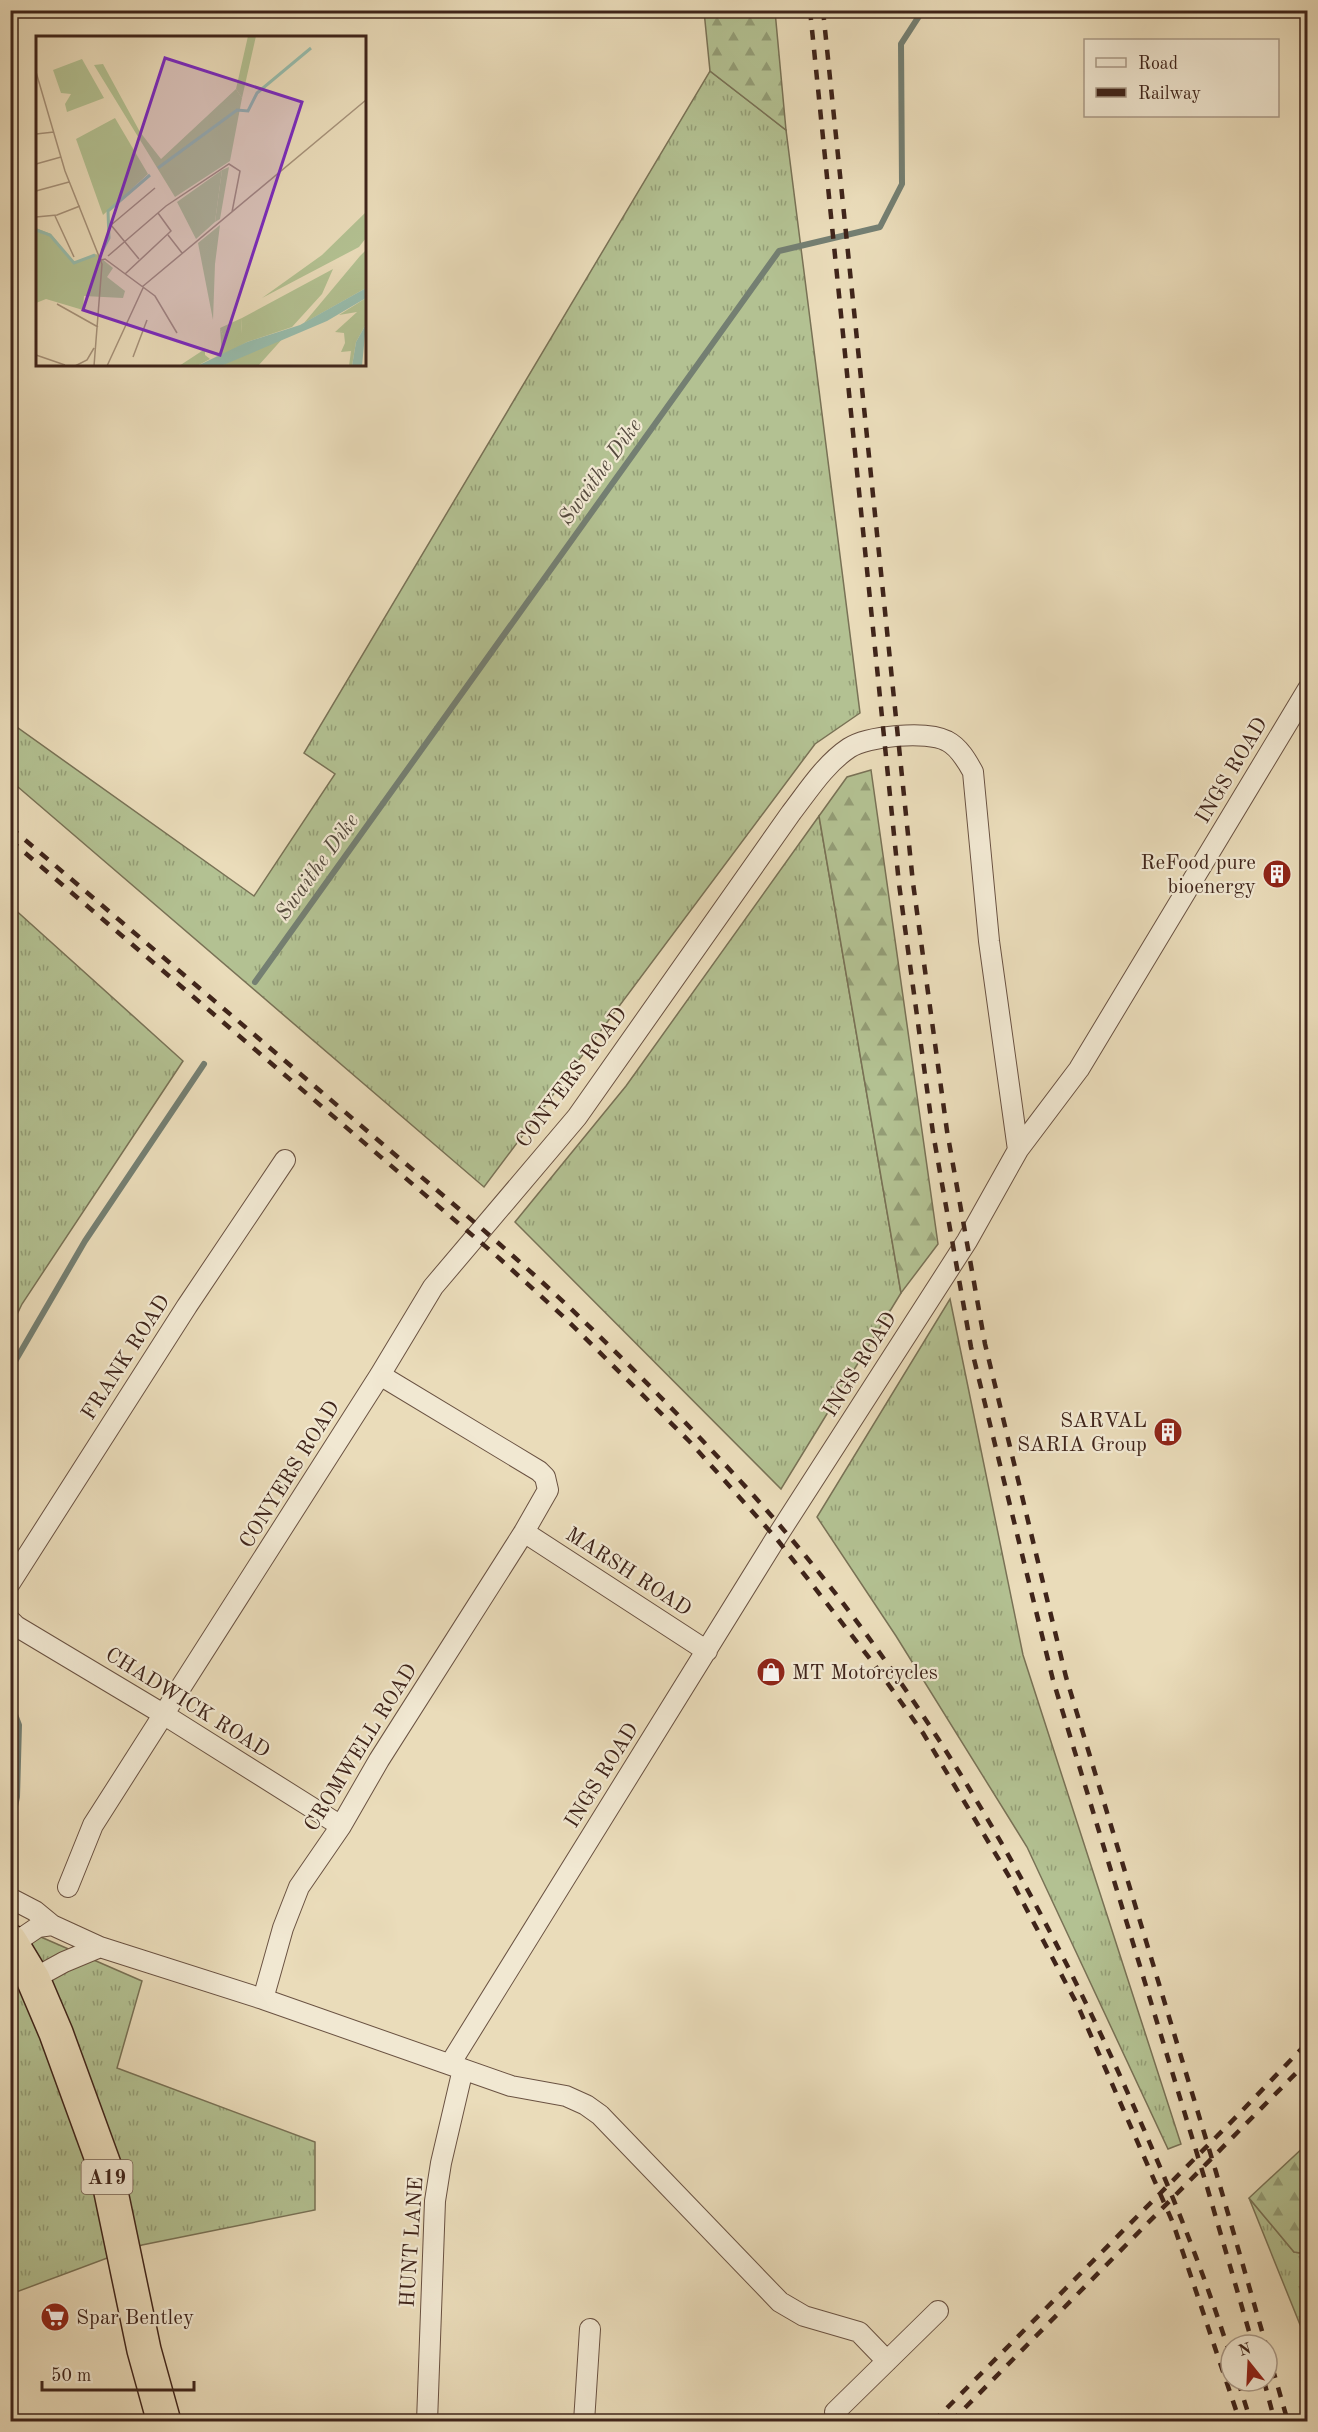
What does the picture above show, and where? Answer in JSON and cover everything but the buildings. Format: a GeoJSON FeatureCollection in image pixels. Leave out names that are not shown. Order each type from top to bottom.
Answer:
{"type":"FeatureCollection","features":[{"type":"Feature","properties":{"kind":"highway","name":"A19"},"geometry":{"type":"LineString","coordinates":[[12,1942],[33,1979],[56,2033],[106,2173],[144,2350],[164,2421]]}},
{"type":"Feature","properties":{"kind":"street","name":"INGS ROAD"},"geometry":{"type":"LineString","coordinates":[[457,2067],[776,1538],[967,1241],[1018,1150],[1079,1069],[1308,689]]}},
{"type":"Feature","properties":{"kind":"street","name":"CONYERS ROAD"},"geometry":{"type":"LineString","coordinates":[[68,1887],[93,1825],[380,1375],[433,1287],[577,1117],[791,813],[824,771],[849,748],[861,742],[920,734],[947,741],[965,758],[973,772],[989,942],[1018,1150]]}},
{"type":"Feature","properties":{"kind":"street","name":"FRANK ROAD"},"geometry":{"type":"LineString","coordinates":[[10,1583],[168,1335],[285,1160]]}},
{"type":"Feature","properties":{"kind":"street","name":"CROMWELL ROAD"},"geometry":{"type":"LineString","coordinates":[[263,1999],[283,1928],[299,1887],[341,1826],[379,1760],[546,1498],[548,1490],[545,1477],[380,1375]]}},
{"type":"Feature","properties":{"kind":"street","name":"MARSH ROAD"},"geometry":{"type":"LineString","coordinates":[[524,1532],[707,1650]]}},
{"type":"Feature","properties":{"kind":"street","name":"CHADWICK ROAD"},"geometry":{"type":"LineString","coordinates":[[10,1620],[16,1626],[163,1714],[341,1826]]}},
{"type":"Feature","properties":{"kind":"street"},"geometry":{"type":"LineString","coordinates":[[10,1898],[35,1911],[52,1925],[100,1947],[263,1999],[511,2086],[566,2096],[586,2105],[600,2115],[780,2302],[804,2316],[859,2332],[887,2361]]}},
{"type":"Feature","properties":{"kind":"street"},"geometry":{"type":"LineString","coordinates":[[12,1942],[38,1927],[52,1925]]}},
{"type":"Feature","properties":{"kind":"street"},"geometry":{"type":"LineString","coordinates":[[33,1979],[64,1962],[100,1947]]}},
{"type":"Feature","properties":{"kind":"street","name":"HUNT LANE"},"geometry":{"type":"LineString","coordinates":[[427,2421],[435,2201],[457,2067]]}},
{"type":"Feature","properties":{"kind":"street"},"geometry":{"type":"LineString","coordinates":[[835,2412],[938,2311]]}},
{"type":"Feature","properties":{"kind":"street"},"geometry":{"type":"LineString","coordinates":[[584,2421],[590,2329]]}},
{"type":"Feature","properties":{"kind":"green space"},"geometry":{"type":"Polygon","coordinates":[[[704,11],[775,11],[786,130],[710,71],[704,11]]]}},
{"type":"Feature","properties":{"kind":"green space"},"geometry":{"type":"Polygon","coordinates":[[[710,71],[786,130],[860,713],[815,744],[484,1187],[11,781],[11,723],[254,896],[335,774],[304,753],[710,71]]]}},
{"type":"Feature","properties":{"kind":"green space"},"geometry":{"type":"Polygon","coordinates":[[[871,770],[938,1244],[901,1293],[819,816],[847,777],[871,770]]]}},
{"type":"Feature","properties":{"kind":"green space"},"geometry":{"type":"Polygon","coordinates":[[[819,816],[901,1293],[781,1489],[515,1222],[626,1086],[819,816]]]}},
{"type":"Feature","properties":{"kind":"green space"},"geometry":{"type":"Polygon","coordinates":[[[11,906],[183,1061],[22,1304],[11,1327],[11,906]]]}},
{"type":"Feature","properties":{"kind":"green space"},"geometry":{"type":"Polygon","coordinates":[[[950,1299],[1023,1655],[1181,2144],[1168,2149],[1027,1847],[896,1636],[817,1517],[950,1299]]]}},
{"type":"Feature","properties":{"kind":"green space"},"geometry":{"type":"Polygon","coordinates":[[[11,1924],[142,1981],[117,2068],[315,2142],[315,2210],[142,2245],[11,2294],[11,1924]]]}},
{"type":"Feature","properties":{"kind":"green space"},"geometry":{"type":"Polygon","coordinates":[[[1307,2144],[1307,2254],[1294,2252],[1249,2198],[1307,2144]]]}},
{"type":"Feature","properties":{"kind":"green space"},"geometry":{"type":"Polygon","coordinates":[[[1249,2198],[1294,2252],[1307,2254],[1307,2342],[1249,2198]]]}},
{"type":"Feature","properties":{"kind":"waterway","name":"Swaithe Dike"},"geometry":{"type":"LineString","coordinates":[[255,982],[779,251],[880,227],[902,184],[901,44],[923,10]]}},
{"type":"Feature","properties":{"kind":"waterway","name":"Swaithe Dike"},"geometry":{"type":"LineString","coordinates":[[10,1370],[85,1241],[204,1064]]}},
{"type":"Feature","properties":{"kind":"waterway","name":"Swaithe Dike"},"geometry":{"type":"LineString","coordinates":[[10,1701],[19,1725],[17,1797],[10,1830]]}},
{"type":"Feature","properties":{"kind":"railway"},"geometry":{"type":"LineString","coordinates":[[810,10],[899,884],[933,1133],[971,1347],[1053,1680],[1250,2333]]}},
{"type":"Feature","properties":{"kind":"railway"},"geometry":{"type":"LineString","coordinates":[[823,10],[913,883],[947,1131],[985,1344],[1066,1677],[1263,2333]]}},
{"type":"Feature","properties":{"kind":"railway"},"geometry":{"type":"LineString","coordinates":[[10,827],[532,1273],[635,1371],[695,1433],[754,1496],[809,1561],[862,1628],[911,1698],[1001,1842],[1042,1917],[1081,1992],[1149,2140],[1193,2248],[1223,2333]]}},
{"type":"Feature","properties":{"kind":"railway"},"geometry":{"type":"LineString","coordinates":[[10,840],[499,1258],[566,1319],[690,1442],[776,1538],[874,1664],[923,1733],[1010,1878],[1078,2006],[1173,2223],[1240,2422]]}},
{"type":"Feature","properties":{"kind":"railway"},"geometry":{"type":"LineString","coordinates":[[933,2422],[1308,2042]]}},
{"type":"Feature","properties":{"kind":"railway"},"geometry":{"type":"LineString","coordinates":[[951,2422],[1308,2061]]}},
{"type":"Feature","properties":{"kind":"railway"},"geometry":{"type":"LineString","coordinates":[[1279,2391],[1288,2422]]}},
{"type":"Feature","properties":{"kind":"railway"},"geometry":{"type":"LineString","coordinates":[[1242,2393],[1251,2422]]}},
{"type":"Feature","properties":{"kind":"railway"},"geometry":{"type":"LineString","coordinates":[[1267,2393],[1275,2422]]}},
{"type":"Feature","properties":{"kind":"place","name":"ReFood pure bioenergy"},"geometry":{"type":"Point","coordinates":[1277,874]}},
{"type":"Feature","properties":{"kind":"place","name":"SARVAL SARIA Group"},"geometry":{"type":"Point","coordinates":[1168,1432]}},
{"type":"Feature","properties":{"kind":"place","name":"MT Motorcycles"},"geometry":{"type":"Point","coordinates":[771,1672]}},
{"type":"Feature","properties":{"kind":"place","name":"Spar Bentley"},"geometry":{"type":"Point","coordinates":[55,2317]}}]}
